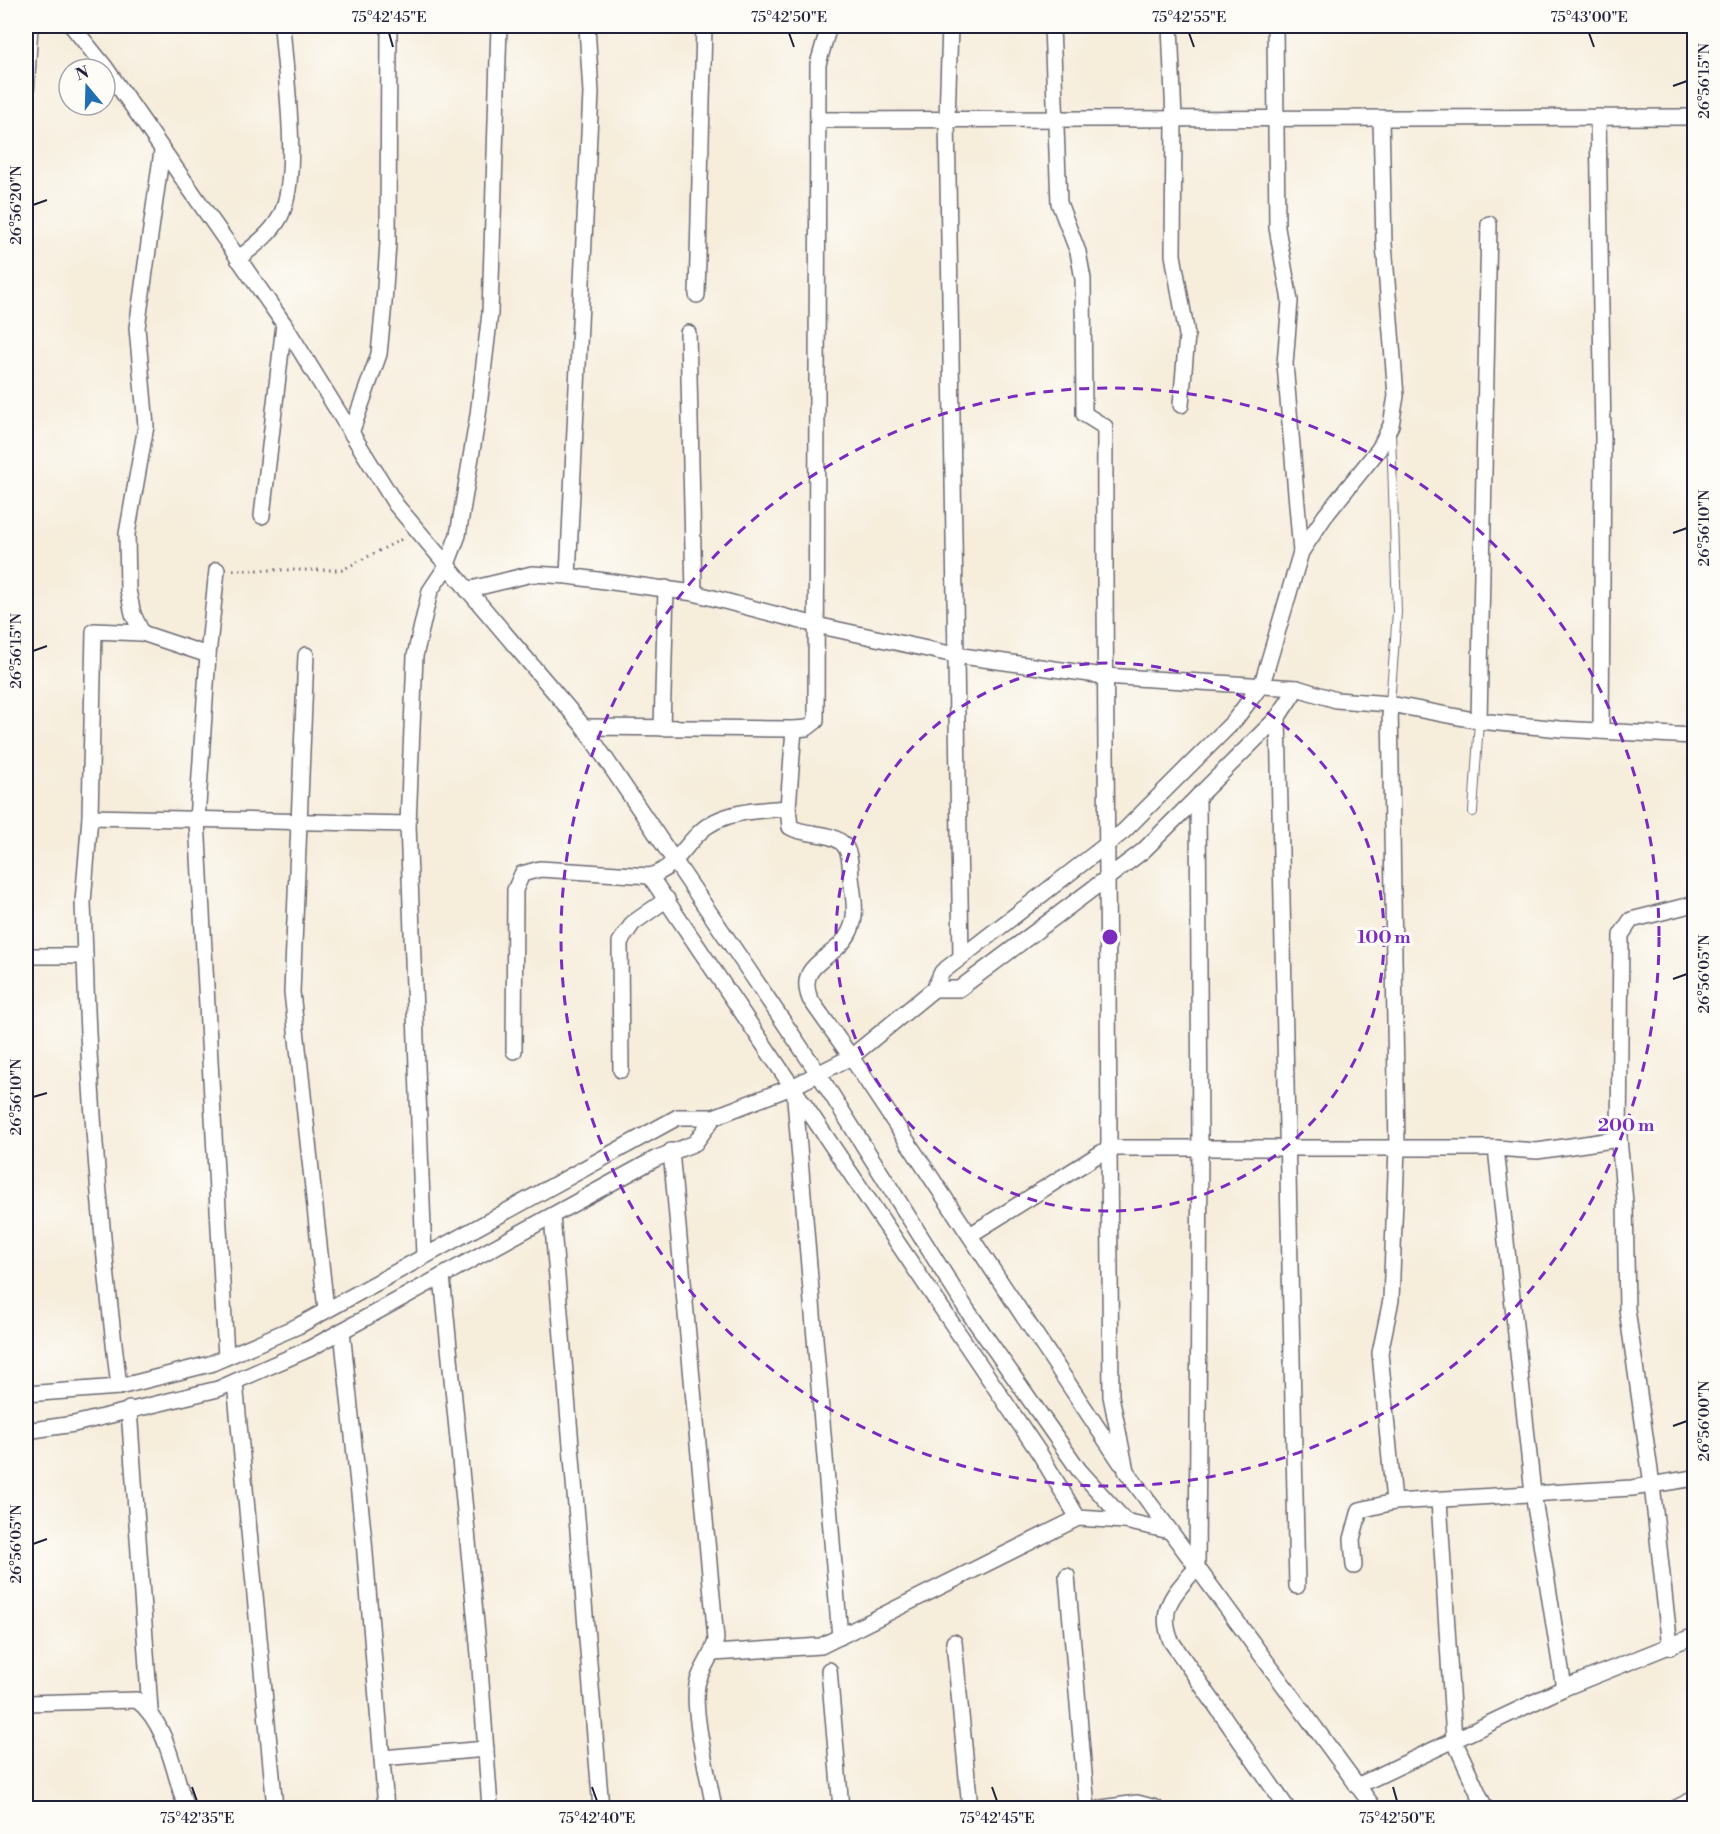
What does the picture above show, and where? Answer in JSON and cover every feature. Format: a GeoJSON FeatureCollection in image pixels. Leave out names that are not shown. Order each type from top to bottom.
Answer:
{"type":"FeatureCollection","features":[{"type":"Feature","properties":{"kind":"street"},"geometry":{"type":"LineString","coordinates":[[26,92],[30,26]]}},
{"type":"Feature","properties":{"kind":"street"},"geometry":{"type":"LineString","coordinates":[[72,26],[105,68],[284,324],[396,505],[446,567],[584,727],[818,1073],[967,1310],[1079,1470],[1125,1521]]}},
{"type":"Feature","properties":{"kind":"street"},"geometry":{"type":"LineString","coordinates":[[238,259],[262,240],[279,218],[289,196],[291,171],[282,26]]}},
{"type":"Feature","properties":{"kind":"street"},"geometry":{"type":"LineString","coordinates":[[351,433],[379,354],[384,303],[388,243],[389,26]]}},
{"type":"Feature","properties":{"kind":"street"},"geometry":{"type":"LineString","coordinates":[[424,1256],[408,824],[415,656],[430,591],[446,567],[458,535],[478,415],[490,313],[499,26]]}},
{"type":"Feature","properties":{"kind":"street"},"geometry":{"type":"LineString","coordinates":[[568,576],[591,93],[586,26]]}},
{"type":"Feature","properties":{"kind":"street"},"geometry":{"type":"LineString","coordinates":[[697,294],[704,26]]}},
{"type":"Feature","properties":{"kind":"street"},"geometry":{"type":"LineString","coordinates":[[584,727],[794,729],[807,728],[816,722],[818,64],[829,26]]}},
{"type":"Feature","properties":{"kind":"street"},"geometry":{"type":"LineString","coordinates":[[950,26],[947,119],[961,957]]}},
{"type":"Feature","properties":{"kind":"street"},"geometry":{"type":"LineString","coordinates":[[1052,26],[1059,203],[1078,252],[1083,279],[1084,414],[1105,427],[1104,676],[1108,843],[1111,1396],[1126,1471]]}},
{"type":"Feature","properties":{"kind":"street"},"geometry":{"type":"LineString","coordinates":[[1170,26],[1174,118],[1173,255],[1188,335],[1182,405]]}},
{"type":"Feature","properties":{"kind":"street"},"geometry":{"type":"LineString","coordinates":[[1275,26],[1277,228],[1290,301],[1285,364],[1301,552]]}},
{"type":"Feature","properties":{"kind":"street"},"geometry":{"type":"LineString","coordinates":[[1598,117],[1603,438],[1601,731]]}},
{"type":"Feature","properties":{"kind":"street"},"geometry":{"type":"LineString","coordinates":[[818,120],[1695,117]]}},
{"type":"Feature","properties":{"kind":"street"},"geometry":{"type":"LineString","coordinates":[[26,1394],[119,1388],[210,1365],[326,1310],[678,1117],[714,1117],[794,1086],[851,1057],[934,989],[942,972],[1124,831],[1234,721],[1262,684],[1301,552],[1325,516],[1379,449],[1391,425],[1396,396],[1384,244],[1381,118]]}},
{"type":"Feature","properties":{"kind":"street"},"geometry":{"type":"LineString","coordinates":[[142,633],[133,614],[128,590],[127,534],[146,426],[137,328],[162,151]]}},
{"type":"Feature","properties":{"kind":"street"},"geometry":{"type":"LineString","coordinates":[[1479,721],[1489,224]]}},
{"type":"Feature","properties":{"kind":"street"},"geometry":{"type":"LineString","coordinates":[[262,516],[284,324]]}},
{"type":"Feature","properties":{"kind":"street"},"geometry":{"type":"LineString","coordinates":[[688,333],[694,593]]}},
{"type":"Feature","properties":{"kind":"street"},"geometry":{"type":"LineString","coordinates":[[217,570],[208,656],[197,820],[226,1357]]}},
{"type":"Feature","properties":{"kind":"street"},"geometry":{"type":"LineString","coordinates":[[467,590],[532,574],[568,576],[694,593],[816,625],[955,655],[1104,676],[1262,684],[1297,688],[1336,700],[1390,704],[1479,721],[1695,736]]}},
{"type":"Feature","properties":{"kind":"street"},"geometry":{"type":"LineString","coordinates":[[662,728],[666,588]]}},
{"type":"Feature","properties":{"kind":"street"},"geometry":{"type":"LineString","coordinates":[[119,1388],[100,1228],[87,1041],[83,902],[90,817],[94,631],[142,633],[208,656]]}},
{"type":"Feature","properties":{"kind":"street"},"geometry":{"type":"LineString","coordinates":[[306,655],[292,992],[326,1310]]}},
{"type":"Feature","properties":{"kind":"street"},"geometry":{"type":"LineString","coordinates":[[934,989],[959,989],[1143,851],[1278,717],[1297,688]]}},
{"type":"Feature","properties":{"kind":"street"},"geometry":{"type":"LineString","coordinates":[[1390,704],[1397,1148],[1391,1300],[1380,1353],[1394,1502]]}},
{"type":"Feature","properties":{"kind":"street"},"geometry":{"type":"LineString","coordinates":[[1278,717],[1297,1586]]}},
{"type":"Feature","properties":{"kind":"street"},"geometry":{"type":"LineString","coordinates":[[794,729],[788,808],[790,827],[801,833],[817,834],[840,840],[847,848],[854,909],[849,934],[810,970],[806,978],[806,989],[810,999],[851,1057],[1126,1471],[1374,1809]]}},
{"type":"Feature","properties":{"kind":"street"},"geometry":{"type":"LineString","coordinates":[[1198,796],[1200,1148],[1197,1567],[1174,1595],[1165,1613],[1165,1627],[1171,1641],[1287,1809]]}},
{"type":"Feature","properties":{"kind":"street"},"geometry":{"type":"LineString","coordinates":[[513,1051],[515,890],[522,874],[540,869],[651,876],[676,862],[700,831],[720,821],[747,811],[788,808]]}},
{"type":"Feature","properties":{"kind":"street"},"geometry":{"type":"LineString","coordinates":[[90,817],[408,824]]}},
{"type":"Feature","properties":{"kind":"street"},"geometry":{"type":"LineString","coordinates":[[651,876],[1040,1454],[1078,1518]]}},
{"type":"Feature","properties":{"kind":"street"},"geometry":{"type":"LineString","coordinates":[[621,1070],[620,942],[633,923],[667,899]]}},
{"type":"Feature","properties":{"kind":"street"},"geometry":{"type":"LineString","coordinates":[[1670,1647],[1652,1485],[1627,1309],[1625,1202],[1619,1139],[1621,935],[1631,920],[1695,904]]}},
{"type":"Feature","properties":{"kind":"street"},"geometry":{"type":"LineString","coordinates":[[26,956],[85,956]]}},
{"type":"Feature","properties":{"kind":"street"},"geometry":{"type":"LineString","coordinates":[[794,1086],[840,1637]]}},
{"type":"Feature","properties":{"kind":"street"},"geometry":{"type":"LineString","coordinates":[[26,1431],[74,1424],[218,1389],[235,1382],[342,1331],[672,1151],[695,1143],[714,1117]]}},
{"type":"Feature","properties":{"kind":"street"},"geometry":{"type":"LineString","coordinates":[[970,1235],[1109,1148],[1497,1148],[1537,1151],[1619,1139]]}},
{"type":"Feature","properties":{"kind":"street"},"geometry":{"type":"LineString","coordinates":[[1497,1148],[1533,1493],[1564,1688]]}},
{"type":"Feature","properties":{"kind":"street"},"geometry":{"type":"LineString","coordinates":[[672,1151],[716,1639],[714,1653],[697,1684],[696,1704],[714,1809]]}},
{"type":"Feature","properties":{"kind":"street"},"geometry":{"type":"LineString","coordinates":[[552,1216],[601,1809]]}},
{"type":"Feature","properties":{"kind":"street"},"geometry":{"type":"LineString","coordinates":[[442,1276],[490,1809]]}},
{"type":"Feature","properties":{"kind":"street"},"geometry":{"type":"LineString","coordinates":[[342,1331],[364,1540],[386,1809]]}},
{"type":"Feature","properties":{"kind":"street"},"geometry":{"type":"LineString","coordinates":[[235,1382],[275,1809]]}},
{"type":"Feature","properties":{"kind":"street"},"geometry":{"type":"LineString","coordinates":[[129,1409],[150,1710],[158,1726],[186,1809]]}},
{"type":"Feature","properties":{"kind":"street"},"geometry":{"type":"LineString","coordinates":[[1354,1566],[1352,1539],[1360,1510],[1394,1502],[1632,1488],[1695,1478]]}},
{"type":"Feature","properties":{"kind":"street"},"geometry":{"type":"LineString","coordinates":[[1439,1500],[1454,1740],[1485,1809]]}},
{"type":"Feature","properties":{"kind":"street"},"geometry":{"type":"LineString","coordinates":[[714,1653],[821,1646],[1078,1518],[1125,1521],[1170,1531]]}},
{"type":"Feature","properties":{"kind":"street"},"geometry":{"type":"LineString","coordinates":[[1067,1576],[1087,1809]]}},
{"type":"Feature","properties":{"kind":"street"},"geometry":{"type":"LineString","coordinates":[[1358,1786],[1564,1688],[1695,1636]]}},
{"type":"Feature","properties":{"kind":"street"},"geometry":{"type":"LineString","coordinates":[[954,1642],[970,1809]]}},
{"type":"Feature","properties":{"kind":"street"},"geometry":{"type":"LineString","coordinates":[[829,1670],[842,1809]]}},
{"type":"Feature","properties":{"kind":"street"},"geometry":{"type":"LineString","coordinates":[[26,1703],[137,1700],[150,1710]]}},
{"type":"Feature","properties":{"kind":"street"},"geometry":{"type":"LineString","coordinates":[[382,1758],[486,1749]]}},
{"type":"Feature","properties":{"kind":"street"},"geometry":{"type":"LineString","coordinates":[[1676,1809],[1695,1799]]}},
{"type":"Feature","properties":{"kind":"street"},"geometry":{"type":"LineString","coordinates":[[1102,1809],[1137,1803],[1156,1809]]}},
{"type":"Feature","properties":{"kind":"lane"},"geometry":{"type":"LineString","coordinates":[[1390,704],[1397,612],[1391,425]]}},
{"type":"Feature","properties":{"kind":"lane"},"geometry":{"type":"LineString","coordinates":[[1473,812],[1479,721]]}},
{"type":"Feature","properties":{"kind":"path"},"geometry":{"type":"LineString","coordinates":[[217,570],[342,570],[385,550],[417,530]]}}]}
